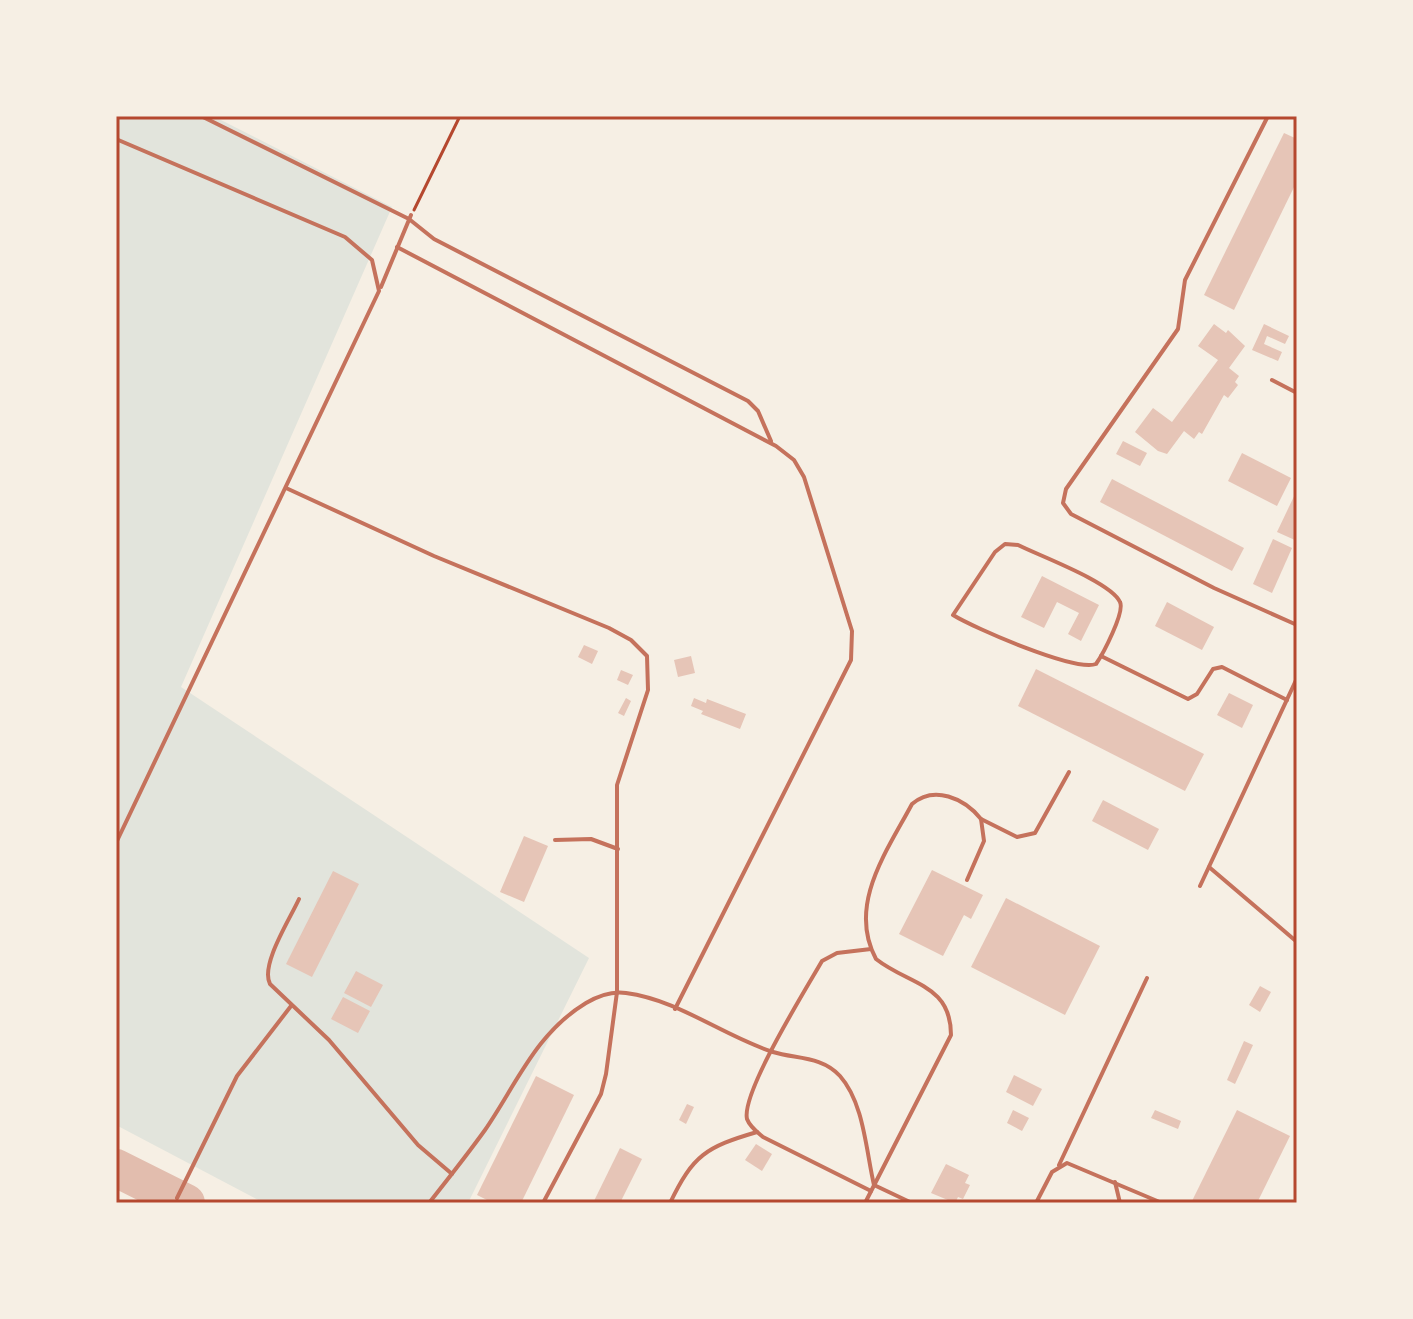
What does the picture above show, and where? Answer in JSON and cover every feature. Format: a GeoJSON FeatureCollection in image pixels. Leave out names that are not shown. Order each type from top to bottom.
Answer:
{"type":"FeatureCollection","features":[{"type":"Feature","properties":{"kind":"lane"},"geometry":{"type":"LineString","coordinates":[[201,116],[410,217],[434,239],[748,401],[758,411],[772,444]]}},
{"type":"Feature","properties":{"kind":"lane"},"geometry":{"type":"LineString","coordinates":[[1268,116],[1185,280],[1178,329],[1066,489],[1063,503],[1071,514],[1214,588],[1297,625]]}},
{"type":"Feature","properties":{"kind":"lane"},"geometry":{"type":"LineString","coordinates":[[116,139],[345,237],[372,260],[379,291]]}},
{"type":"Feature","properties":{"kind":"lane"},"geometry":{"type":"LineString","coordinates":[[116,843],[379,291],[410,217]]}},
{"type":"Feature","properties":{"kind":"lane"},"geometry":{"type":"LineString","coordinates":[[397,247],[772,444],[794,460],[804,477],[852,631],[853,650],[836,690],[675,1009]]}},
{"type":"Feature","properties":{"kind":"lane"},"geometry":{"type":"LineString","coordinates":[[1272,380],[1297,393]]}},
{"type":"Feature","properties":{"kind":"lane"},"geometry":{"type":"LineString","coordinates":[[286,488],[434,556],[609,628],[640,647],[647,656],[650,677],[644,705],[620,769],[617,992],[601,1094],[543,1203]]}},
{"type":"Feature","properties":{"kind":"lane"},"geometry":{"type":"LineString","coordinates":[[1005,544],[1013,544],[1115,594],[1121,612],[1101,656],[1086,667],[1066,663],[957,618],[953,611],[995,552],[1005,544]]}},
{"type":"Feature","properties":{"kind":"lane"},"geometry":{"type":"LineString","coordinates":[[1101,656],[1188,699],[1197,694],[1213,669],[1222,667],[1287,700]]}},
{"type":"Feature","properties":{"kind":"lane"},"geometry":{"type":"LineString","coordinates":[[1200,886],[1297,678]]}},
{"type":"Feature","properties":{"kind":"lane"},"geometry":{"type":"LineString","coordinates":[[865,1203],[951,1035],[951,1018],[945,1003],[934,992],[886,967],[871,949],[865,917],[870,886],[912,804],[931,794],[944,795],[1017,837],[1035,833],[1069,772]]}},
{"type":"Feature","properties":{"kind":"lane"},"geometry":{"type":"LineString","coordinates":[[967,880],[984,841],[981,819]]}},
{"type":"Feature","properties":{"kind":"lane"},"geometry":{"type":"LineString","coordinates":[[555,840],[591,839],[618,849]]}},
{"type":"Feature","properties":{"kind":"lane"},"geometry":{"type":"LineString","coordinates":[[1209,867],[1297,942]]}},
{"type":"Feature","properties":{"kind":"lane"},"geometry":{"type":"LineString","coordinates":[[299,899],[266,971],[270,984],[329,1040],[418,1145],[452,1174]]}},
{"type":"Feature","properties":{"kind":"lane"},"geometry":{"type":"LineString","coordinates":[[871,949],[837,953],[822,961],[747,1104],[747,1117],[757,1132],[873,1188],[912,1203]]}},
{"type":"Feature","properties":{"kind":"lane"},"geometry":{"type":"LineString","coordinates":[[1036,1203],[1059,1165],[1147,978]]}},
{"type":"Feature","properties":{"kind":"lane"},"geometry":{"type":"LineString","coordinates":[[429,1203],[486,1128],[515,1077],[545,1038],[586,1003],[617,992],[675,1009],[773,1052],[818,1061],[832,1068],[842,1079],[856,1106],[873,1188]]}},
{"type":"Feature","properties":{"kind":"lane"},"geometry":{"type":"LineString","coordinates":[[177,1198],[237,1076],[291,1006]]}},
{"type":"Feature","properties":{"kind":"lane"},"geometry":{"type":"LineString","coordinates":[[670,1203],[684,1174],[697,1158],[757,1132]]}},
{"type":"Feature","properties":{"kind":"lane"},"geometry":{"type":"LineString","coordinates":[[1059,1165],[1077,1166],[1162,1203]]}},
{"type":"Feature","properties":{"kind":"lane"},"geometry":{"type":"LineString","coordinates":[[1115,1182],[1120,1203]]}},
{"type":"Feature","properties":{"kind":"path"},"geometry":{"type":"LineString","coordinates":[[410,217],[460,116]]}},
{"type":"Feature","properties":{"kind":"shaded area"},"geometry":{"type":"Polygon","coordinates":[[[116,116],[213,116],[392,207],[181,687],[589,958],[468,1203],[264,1203],[116,1125],[116,116]]]}},
{"type":"Feature","properties":{"kind":"building"},"geometry":{"type":"Polygon","coordinates":[[[1284,133],[1297,139],[1297,181],[1234,310],[1204,295],[1284,133]]]}},
{"type":"Feature","properties":{"kind":"building"},"geometry":{"type":"Polygon","coordinates":[[[1214,324],[1226,333],[1228,330],[1245,346],[1229,368],[1239,376],[1235,382],[1238,385],[1228,398],[1224,395],[1202,434],[1199,432],[1194,439],[1184,431],[1167,454],[1158,451],[1135,432],[1153,408],[1172,422],[1218,360],[1198,346],[1214,324]]]}},
{"type":"Feature","properties":{"kind":"building"},"geometry":{"type":"Polygon","coordinates":[[[1264,324],[1289,336],[1285,344],[1267,336],[1264,344],[1282,352],[1278,361],[1252,350],[1264,324]]]}},
{"type":"Feature","properties":{"kind":"building"},"geometry":{"type":"Polygon","coordinates":[[[1123,441],[1147,453],[1140,466],[1116,454],[1123,441]]]}},
{"type":"Feature","properties":{"kind":"building"},"geometry":{"type":"Polygon","coordinates":[[[1242,453],[1291,478],[1277,506],[1228,481],[1242,453]]]}},
{"type":"Feature","properties":{"kind":"building"},"geometry":{"type":"Polygon","coordinates":[[[1112,479],[1244,548],[1232,571],[1100,502],[1112,479]]]}},
{"type":"Feature","properties":{"kind":"building"},"geometry":{"type":"Polygon","coordinates":[[[1297,490],[1297,541],[1277,532],[1297,490]]]}},
{"type":"Feature","properties":{"kind":"building"},"geometry":{"type":"Polygon","coordinates":[[[1273,539],[1292,548],[1272,593],[1253,584],[1273,539]]]}},
{"type":"Feature","properties":{"kind":"building"},"geometry":{"type":"Polygon","coordinates":[[[1042,576],[1099,605],[1081,641],[1068,634],[1079,613],[1057,602],[1044,628],[1021,617],[1042,576]]]}},
{"type":"Feature","properties":{"kind":"building"},"geometry":{"type":"Polygon","coordinates":[[[1167,602],[1214,627],[1202,650],[1155,626],[1167,602]]]}},
{"type":"Feature","properties":{"kind":"building"},"geometry":{"type":"Polygon","coordinates":[[[584,645],[598,651],[592,664],[578,657],[584,645]]]}},
{"type":"Feature","properties":{"kind":"building"},"geometry":{"type":"Polygon","coordinates":[[[691,656],[695,673],[678,677],[674,660],[691,656]]]}},
{"type":"Feature","properties":{"kind":"building"},"geometry":{"type":"Polygon","coordinates":[[[1036,669],[1204,754],[1185,791],[1018,706],[1036,669]]]}},
{"type":"Feature","properties":{"kind":"building"},"geometry":{"type":"Polygon","coordinates":[[[621,670],[633,675],[628,685],[617,680],[621,670]]]}},
{"type":"Feature","properties":{"kind":"building"},"geometry":{"type":"Polygon","coordinates":[[[1229,693],[1253,705],[1242,728],[1217,715],[1229,693]]]}},
{"type":"Feature","properties":{"kind":"building"},"geometry":{"type":"Polygon","coordinates":[[[626,698],[631,701],[624,716],[618,713],[626,698]]]}},
{"type":"Feature","properties":{"kind":"building"},"geometry":{"type":"Polygon","coordinates":[[[694,698],[706,703],[707,699],[746,714],[740,729],[701,714],[703,711],[691,706],[694,698]]]}},
{"type":"Feature","properties":{"kind":"building"},"geometry":{"type":"Polygon","coordinates":[[[1103,800],[1159,829],[1148,850],[1092,821],[1103,800]]]}},
{"type":"Feature","properties":{"kind":"building"},"geometry":{"type":"Polygon","coordinates":[[[524,836],[548,846],[524,902],[500,892],[524,836]]]}},
{"type":"Feature","properties":{"kind":"building"},"geometry":{"type":"Polygon","coordinates":[[[932,870],[983,895],[971,919],[964,915],[943,956],[899,934],[932,870]]]}},
{"type":"Feature","properties":{"kind":"building"},"geometry":{"type":"Polygon","coordinates":[[[333,871],[359,884],[312,977],[286,964],[333,871]]]}},
{"type":"Feature","properties":{"kind":"building"},"geometry":{"type":"Polygon","coordinates":[[[1006,898],[1100,946],[1065,1015],[971,967],[1006,898]]]}},
{"type":"Feature","properties":{"kind":"building"},"geometry":{"type":"Polygon","coordinates":[[[356,971],[383,985],[371,1007],[344,993],[356,971]]]}},
{"type":"Feature","properties":{"kind":"building"},"geometry":{"type":"Polygon","coordinates":[[[1260,986],[1271,992],[1260,1012],[1249,1005],[1260,986]]]}},
{"type":"Feature","properties":{"kind":"building"},"geometry":{"type":"Polygon","coordinates":[[[343,997],[370,1011],[358,1033],[331,1019],[343,997]]]}},
{"type":"Feature","properties":{"kind":"building"},"geometry":{"type":"Polygon","coordinates":[[[1244,1041],[1253,1045],[1235,1084],[1227,1080],[1244,1041]]]}},
{"type":"Feature","properties":{"kind":"building"},"geometry":{"type":"Polygon","coordinates":[[[1014,1075],[1042,1089],[1033,1106],[1006,1092],[1014,1075]]]}},
{"type":"Feature","properties":{"kind":"building"},"geometry":{"type":"Polygon","coordinates":[[[536,1076],[574,1095],[521,1203],[493,1203],[477,1195],[536,1076]]]}},
{"type":"Feature","properties":{"kind":"building"},"geometry":{"type":"Polygon","coordinates":[[[687,1104],[694,1107],[686,1124],[679,1120],[687,1104]]]}},
{"type":"Feature","properties":{"kind":"building"},"geometry":{"type":"Polygon","coordinates":[[[1013,1110],[1029,1118],[1022,1131],[1007,1123],[1013,1110]]]}},
{"type":"Feature","properties":{"kind":"building"},"geometry":{"type":"Polygon","coordinates":[[[1155,1110],[1181,1121],[1178,1129],[1151,1118],[1155,1110]]]}},
{"type":"Feature","properties":{"kind":"building"},"geometry":{"type":"Polygon","coordinates":[[[1237,1110],[1290,1136],[1257,1203],[1191,1203],[1237,1110]]]}},
{"type":"Feature","properties":{"kind":"building"},"geometry":{"type":"Polygon","coordinates":[[[756,1144],[772,1154],[762,1171],[745,1160],[756,1144]]]}},
{"type":"Feature","properties":{"kind":"building"},"geometry":{"type":"Polygon","coordinates":[[[620,1148],[642,1159],[620,1203],[593,1203],[620,1148]]]}},
{"type":"Feature","properties":{"kind":"building"},"geometry":{"type":"Polygon","coordinates":[[[946,1164],[969,1175],[965,1183],[970,1185],[963,1199],[958,1197],[955,1203],[931,1193],[946,1164]]]}},
{"type":"Feature","properties":{"kind":"taxiway"},"geometry":{"type":"LineString","coordinates":[[116,1168],[186,1203]]}}]}
